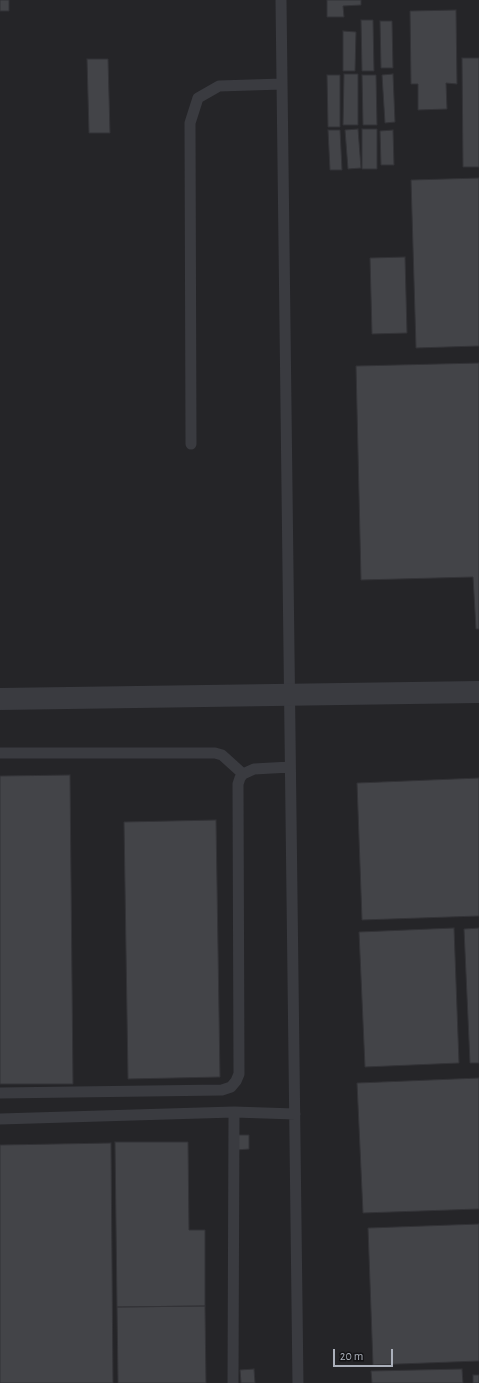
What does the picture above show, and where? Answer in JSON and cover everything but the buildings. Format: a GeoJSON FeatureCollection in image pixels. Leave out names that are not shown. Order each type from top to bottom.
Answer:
{"type":"FeatureCollection","features":[{"type":"Feature","properties":{"kind":"street"},"geometry":{"type":"LineString","coordinates":[[0,699],[290,696],[479,692]]}},
{"type":"Feature","properties":{"kind":"lane"},"geometry":{"type":"LineString","coordinates":[[281,0],[298,1383]]}},
{"type":"Feature","properties":{"kind":"lane"},"geometry":{"type":"LineString","coordinates":[[191,444],[190,124],[198,98],[219,86],[282,84]]}},
{"type":"Feature","properties":{"kind":"lane"},"geometry":{"type":"LineString","coordinates":[[0,753],[216,752],[222,755],[243,774]]}},
{"type":"Feature","properties":{"kind":"lane"},"geometry":{"type":"LineString","coordinates":[[0,1093],[222,1090],[231,1087],[239,1074],[238,784],[243,774],[254,769],[290,767]]}},
{"type":"Feature","properties":{"kind":"lane"},"geometry":{"type":"LineString","coordinates":[[0,1119],[234,1112],[295,1114]]}},
{"type":"Feature","properties":{"kind":"lane"},"geometry":{"type":"LineString","coordinates":[[233,1383],[234,1112]]}},
{"type":"Feature","properties":{"kind":"shaded area"},"geometry":{"type":"Polygon","coordinates":[[[0,0],[479,0],[479,1383],[0,1383],[0,0]]]}}]}
